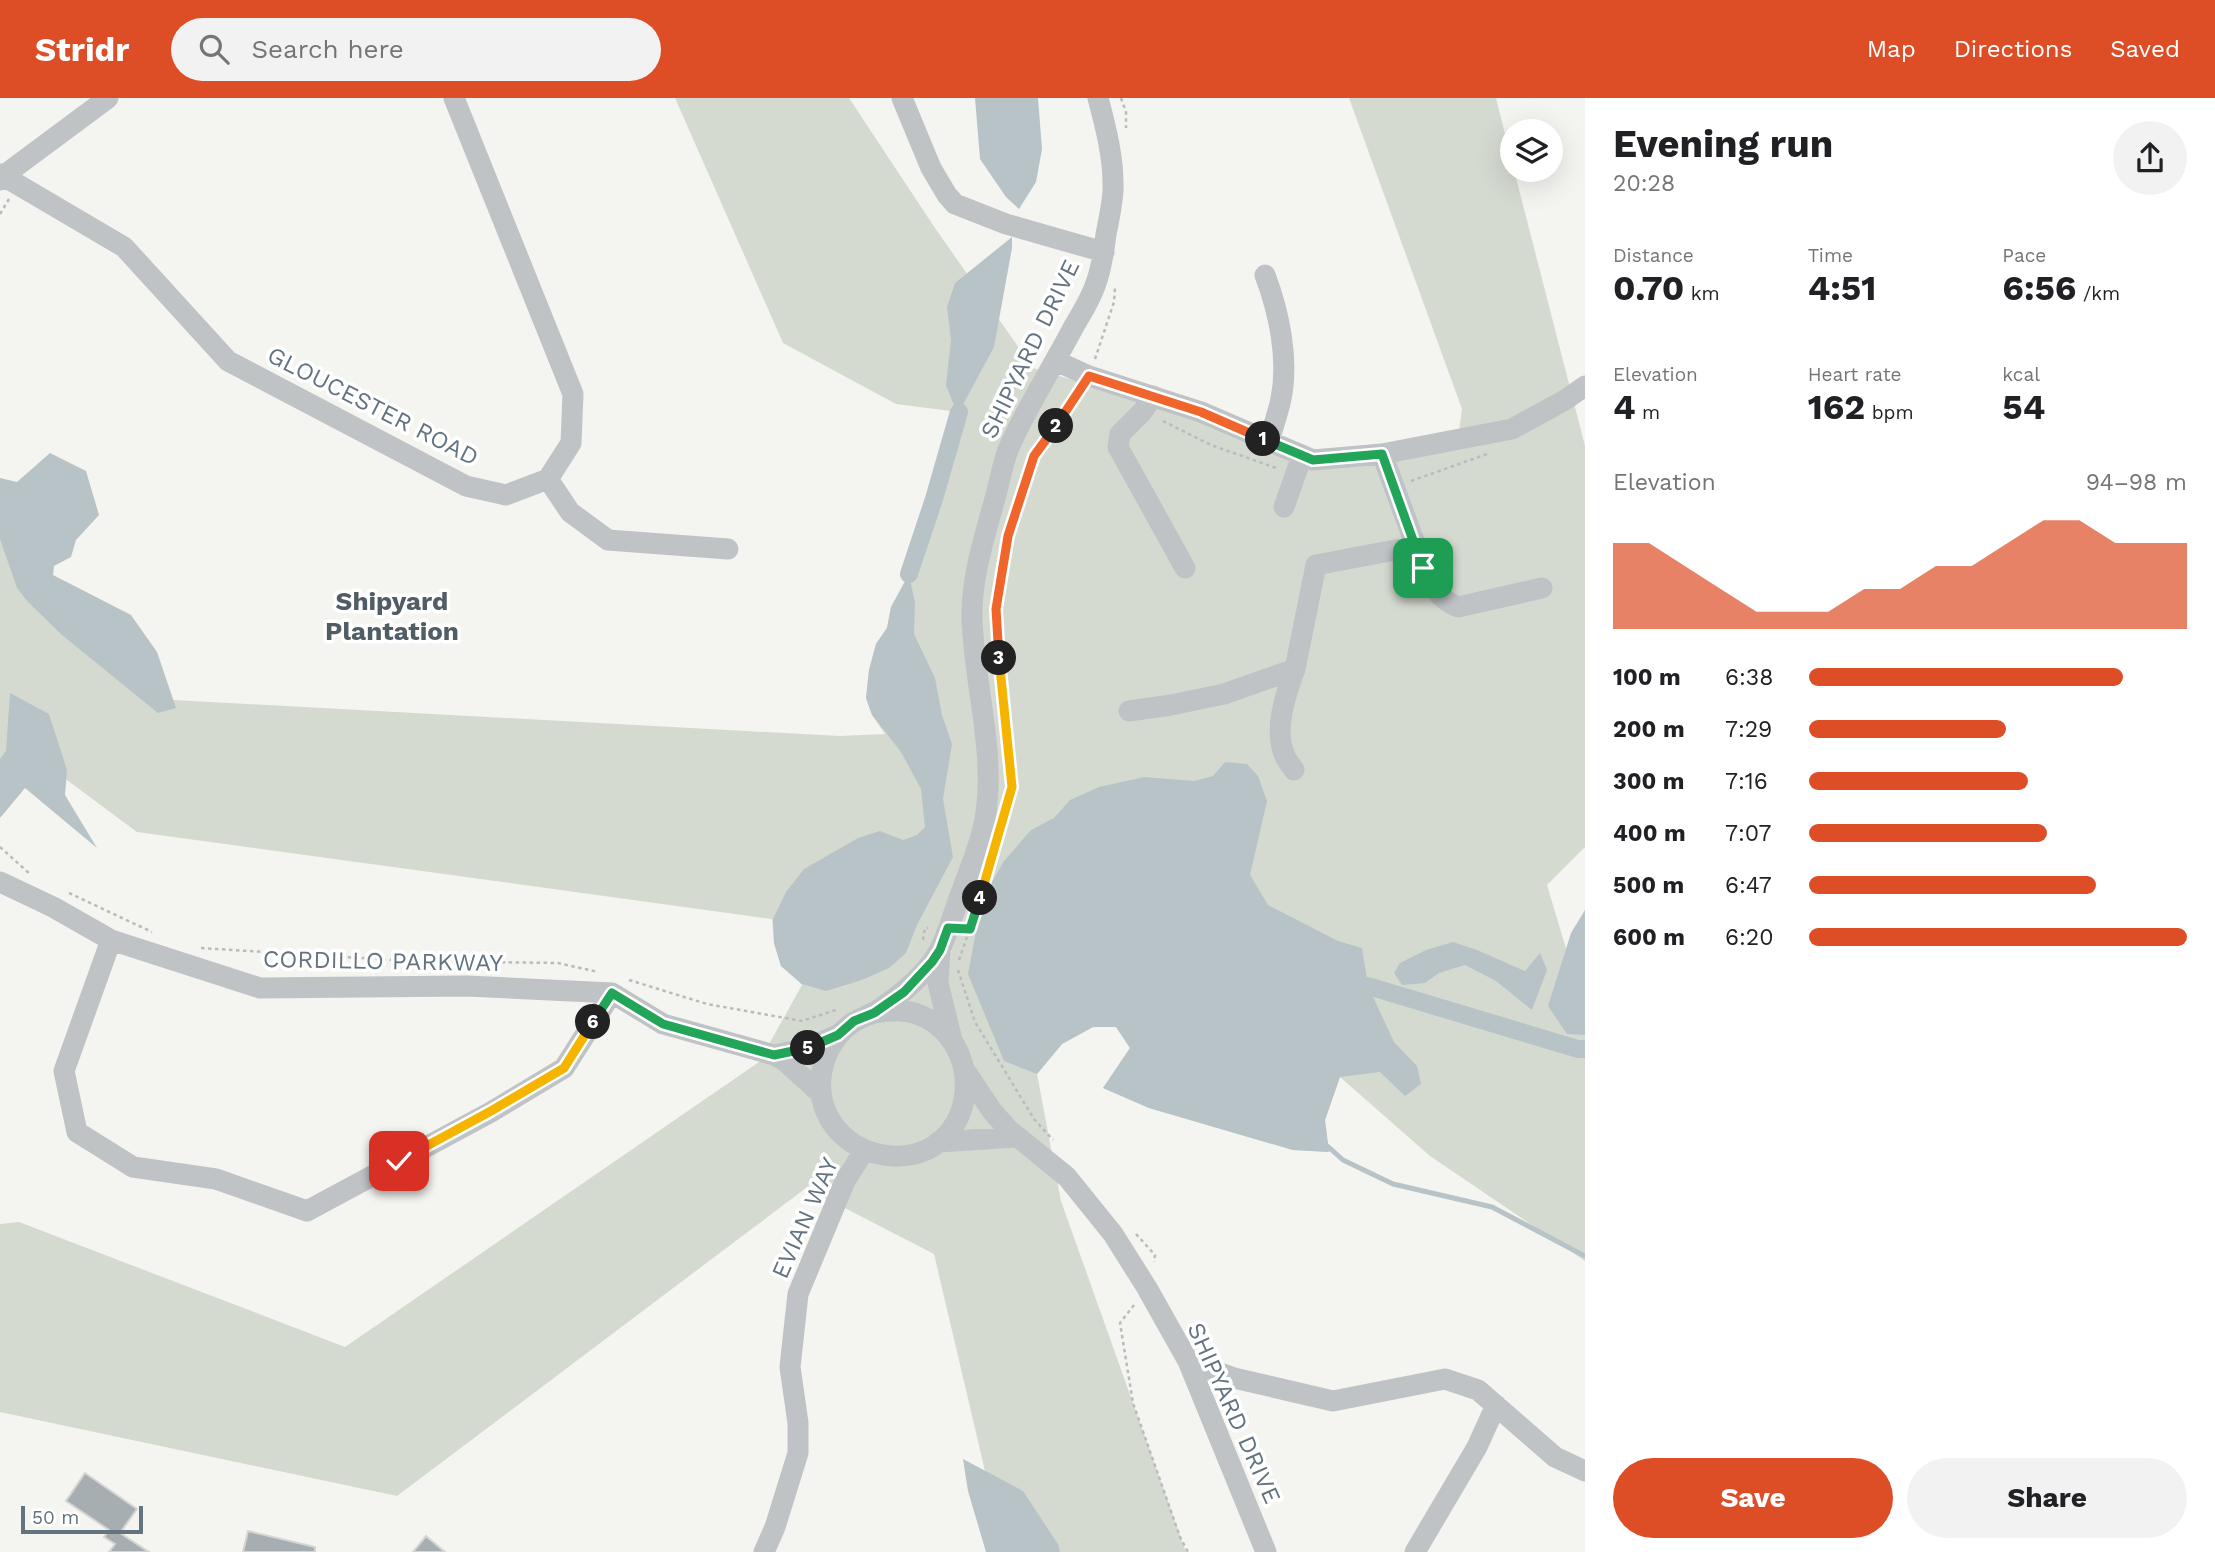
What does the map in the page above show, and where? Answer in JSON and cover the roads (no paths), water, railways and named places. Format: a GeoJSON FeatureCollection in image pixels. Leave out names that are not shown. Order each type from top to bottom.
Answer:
{"type":"FeatureCollection","features":[{"type":"Feature","properties":{"kind":"street"},"geometry":{"type":"LineString","coordinates":[[1,177],[108,98]]}},
{"type":"Feature","properties":{"kind":"street"},"geometry":{"type":"LineString","coordinates":[[454,98],[573,394],[571,443],[548,479],[570,512],[608,540],[727,549]]}},
{"type":"Feature","properties":{"kind":"street"},"geometry":{"type":"LineString","coordinates":[[902,98],[931,168],[955,204],[1006,224],[1104,252]]}},
{"type":"Feature","properties":{"kind":"street","name":"SHIPYARD DRIVE"},"geometry":{"type":"LineString","coordinates":[[874,1013],[904,992],[932,962],[930,950],[948,928],[986,814],[988,764],[972,618],[976,570],[1009,446],[1097,283],[1113,190],[1108,135],[1098,98]]}},
{"type":"Feature","properties":{"kind":"street","name":"GLOUCESTER ROAD"},"geometry":{"type":"LineString","coordinates":[[1,177],[124,247],[228,360],[466,486],[506,495],[548,479]]}},
{"type":"Feature","properties":{"kind":"street"},"geometry":{"type":"LineString","coordinates":[[1265,275],[1276,306],[1284,380],[1269,441]]}},
{"type":"Feature","properties":{"kind":"street"},"geometry":{"type":"LineString","coordinates":[[1056,361],[1089,376],[1201,412],[1313,460],[1382,454],[1512,429],[1585,386]]}},
{"type":"Feature","properties":{"kind":"street"},"geometry":{"type":"LineString","coordinates":[[1153,396],[1143,411],[1120,434],[1118,447],[1185,568]]}},
{"type":"Feature","properties":{"kind":"street"},"geometry":{"type":"LineString","coordinates":[[1382,454],[1423,568],[1435,591],[1447,603],[1458,607],[1542,588]]}},
{"type":"Feature","properties":{"kind":"street"},"geometry":{"type":"LineString","coordinates":[[1284,507],[1302,456]]}},
{"type":"Feature","properties":{"kind":"street"},"geometry":{"type":"LineString","coordinates":[[1294,770],[1284,754],[1281,731],[1287,692],[1295,669],[1316,565],[1416,546]]}},
{"type":"Feature","properties":{"kind":"street"},"geometry":{"type":"LineString","coordinates":[[1129,710],[1224,694],[1295,669]]}},
{"type":"Feature","properties":{"kind":"street","name":"CORDILLO PARKWAY"},"geometry":{"type":"LineString","coordinates":[[0,882],[111,940],[260,988],[614,982],[663,1024],[774,1055],[786,1062],[820,1093]]}},
{"type":"Feature","properties":{"kind":"street"},"geometry":{"type":"LineString","coordinates":[[111,940],[64,1071],[77,1132],[133,1167],[216,1179],[307,1210],[491,1111],[564,1068],[614,982]]}},
{"type":"Feature","properties":{"kind":"street","name":"SHIPYARD DRIVE"},"geometry":{"type":"LineString","coordinates":[[930,950],[952,1040]]}},
{"type":"Feature","properties":{"kind":"street"},"geometry":{"type":"LineString","coordinates":[[895,1010],[917,1014],[936,1024],[952,1040],[962,1060],[966,1082],[964,1104],[955,1124],[938,1142],[915,1154],[889,1157],[864,1151],[848,1142],[825,1111],[820,1093],[826,1053],[838,1035],[854,1021],[874,1013],[895,1010]]}},
{"type":"Feature","properties":{"kind":"street","name":"CORDILLO PARKWAY"},"geometry":{"type":"LineString","coordinates":[[774,1055],[808,1048],[838,1035]]}},
{"type":"Feature","properties":{"kind":"street","name":"SHIPYARD DRIVE"},"geometry":{"type":"LineString","coordinates":[[964,1069],[992,1111],[1018,1137],[1067,1177],[1113,1234],[1147,1288],[1188,1361],[1266,1552]]}},
{"type":"Feature","properties":{"kind":"street"},"geometry":{"type":"LineString","coordinates":[[938,1142],[1018,1137]]}},
{"type":"Feature","properties":{"kind":"street","name":"EVIAN WAY"},"geometry":{"type":"LineString","coordinates":[[764,1552],[775,1527],[798,1452],[799,1423],[790,1367],[798,1294],[845,1181],[864,1151]]}},
{"type":"Feature","properties":{"kind":"street"},"geometry":{"type":"LineString","coordinates":[[1188,1361],[1234,1378],[1333,1401],[1445,1379],[1478,1390],[1555,1457],[1585,1471]]}},
{"type":"Feature","properties":{"kind":"street"},"geometry":{"type":"LineString","coordinates":[[1415,1552],[1478,1447],[1496,1405]]}},
{"type":"Feature","properties":{"kind":"waterway"},"geometry":{"type":"LineString","coordinates":[[909,574],[959,412]]}},
{"type":"Feature","properties":{"kind":"waterway"},"geometry":{"type":"LineString","coordinates":[[1368,986],[1585,1049]]}},
{"type":"Feature","properties":{"kind":"waterway"},"geometry":{"type":"LineString","coordinates":[[1324,1143],[1343,1160],[1393,1184],[1492,1207],[1585,1256]]}},
{"type":"Feature","properties":{"kind":"district","name":"Shipyard Plantation"},"geometry":{"type":"Point","coordinates":[392,616]}}]}
